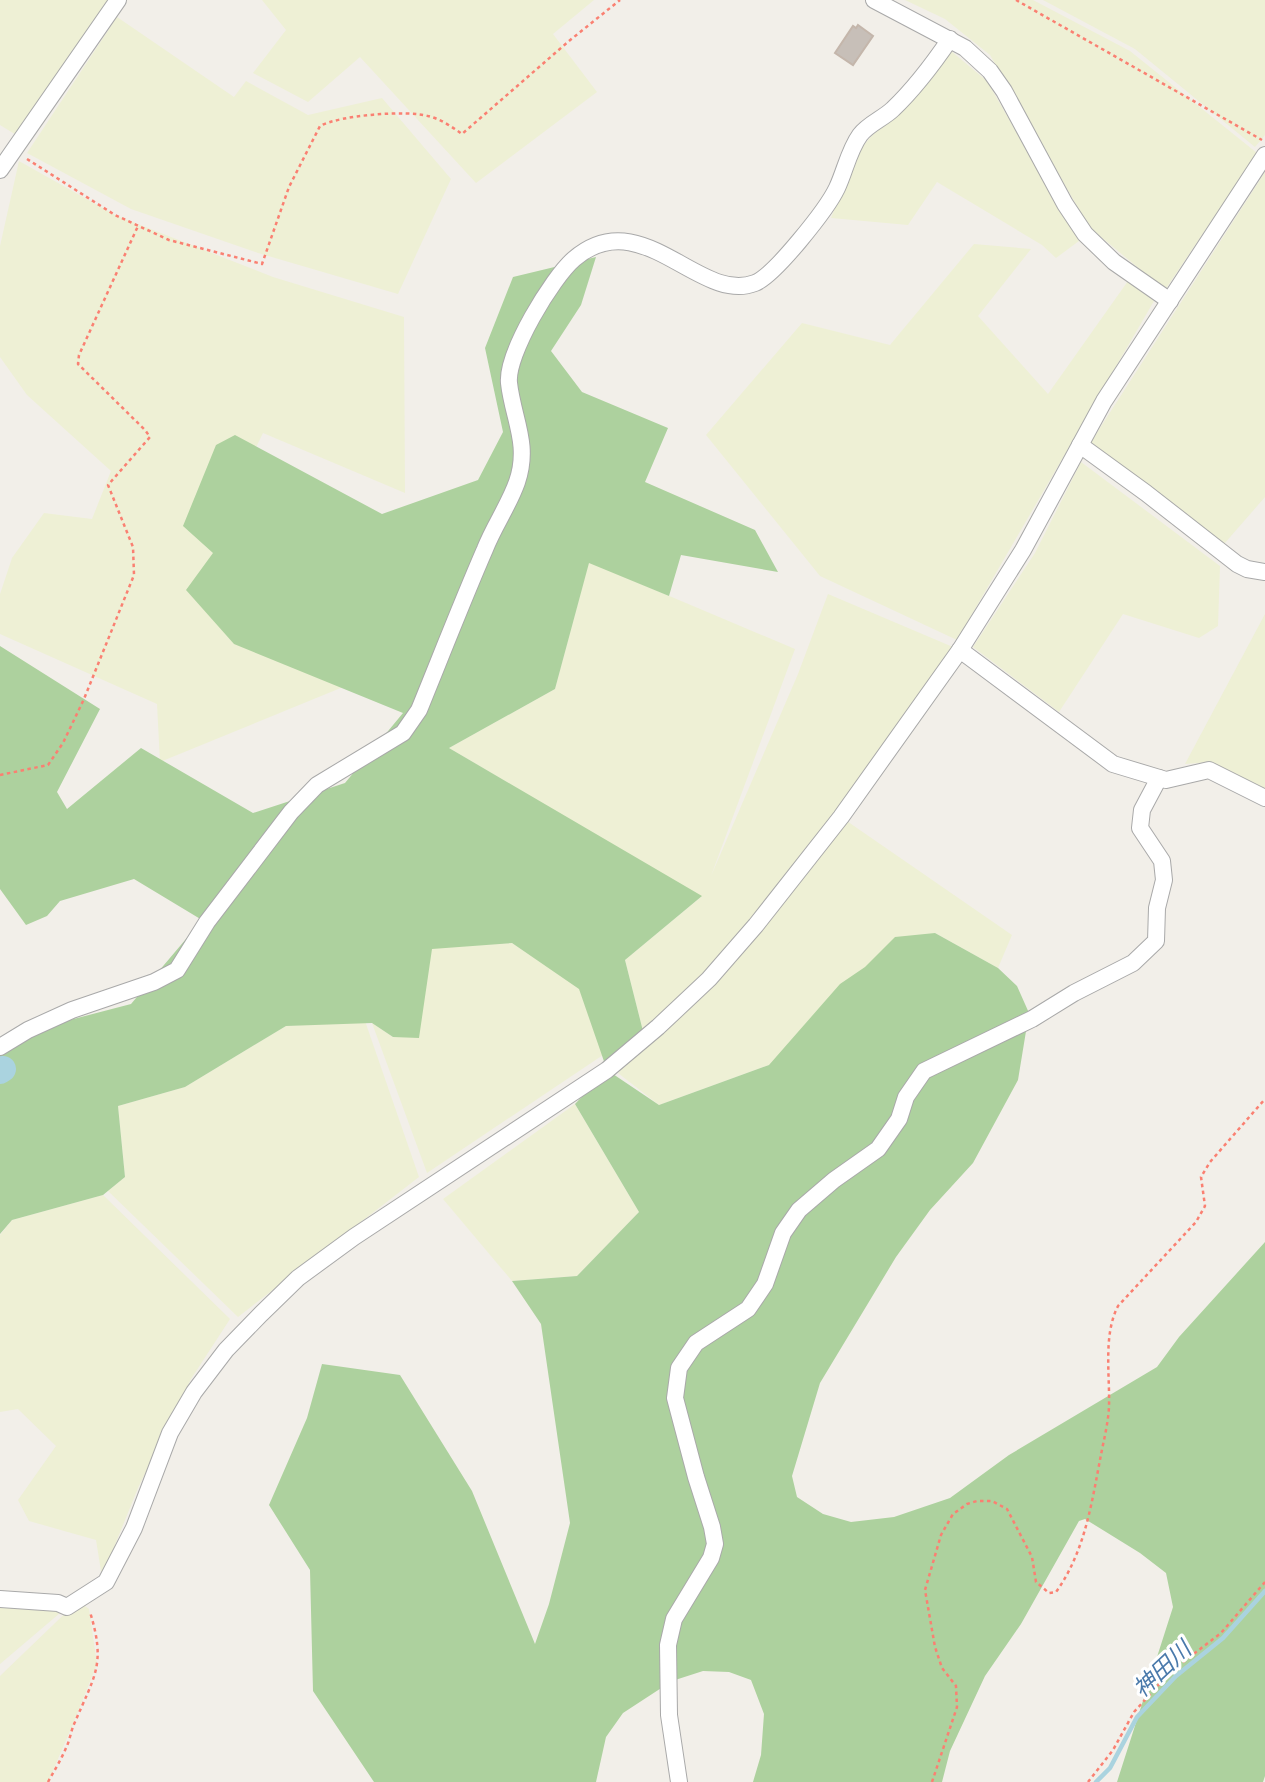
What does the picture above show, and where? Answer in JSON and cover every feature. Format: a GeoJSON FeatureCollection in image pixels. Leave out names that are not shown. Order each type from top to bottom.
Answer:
{"type":"FeatureCollection","features":[{"type":"Feature","properties":{"kind":"street"},"geometry":{"type":"LineString","coordinates":[[0,170],[118,0]]}},
{"type":"Feature","properties":{"kind":"street"},"geometry":{"type":"LineString","coordinates":[[874,0],[950,39],[980,61],[1004,91],[1065,204],[1085,234],[1114,262],[1170,301]]}},
{"type":"Feature","properties":{"kind":"street"},"geometry":{"type":"LineString","coordinates":[[0,1047],[27,1030],[72,1010],[154,982],[177,970],[207,922],[291,811],[317,785],[403,733],[419,710],[485,547],[517,481],[523,450],[508,382],[511,363],[535,310],[571,261],[589,248],[615,240],[656,251],[721,283],[739,287],[757,282],[783,259],[809,230],[836,190],[862,133],[891,111],[912,89],[950,39]]}},
{"type":"Feature","properties":{"kind":"street"},"geometry":{"type":"LineString","coordinates":[[0,1600],[58,1603],[67,1607],[106,1581],[134,1528],[170,1433],[194,1392],[226,1350],[298,1278],[354,1237],[607,1070],[709,979],[756,925],[841,817],[960,650],[1023,550],[1104,401],[1265,155]]}},
{"type":"Feature","properties":{"kind":"street"},"geometry":{"type":"LineString","coordinates":[[1080,445],[1237,564],[1265,572]]}},
{"type":"Feature","properties":{"kind":"street"},"geometry":{"type":"LineString","coordinates":[[960,650],[1113,764],[1166,780],[1209,770],[1265,798]]}},
{"type":"Feature","properties":{"kind":"street"},"geometry":{"type":"LineString","coordinates":[[679,1782],[670,1715],[668,1645],[674,1619],[711,1558],[715,1544],[675,1398],[679,1368],[696,1343],[748,1310],[765,1284],[783,1233],[799,1209],[878,1149],[899,1119],[906,1097],[924,1071],[1032,1019],[1133,963],[1156,941],[1157,908],[1164,880],[1162,861],[1140,828],[1142,810],[1159,778]]}},
{"type":"Feature","properties":{"kind":"path"},"geometry":{"type":"LineString","coordinates":[[14,151],[115,215],[138,226],[169,240],[262,264],[289,187],[320,126],[349,118],[407,112],[430,116],[462,134],[620,0]]}},
{"type":"Feature","properties":{"kind":"path"},"geometry":{"type":"LineString","coordinates":[[1016,0],[1265,141]]}},
{"type":"Feature","properties":{"kind":"path"},"geometry":{"type":"LineString","coordinates":[[0,775],[48,765],[63,743],[84,699],[134,575],[133,547],[108,485],[150,437],[78,364],[79,355],[138,226]]}},
{"type":"Feature","properties":{"kind":"path"},"geometry":{"type":"LineString","coordinates":[[932,1782],[957,1707],[956,1686],[942,1668],[935,1647],[925,1590],[941,1535],[953,1514],[967,1504],[992,1501],[1007,1509],[1023,1537],[1032,1557],[1036,1581],[1049,1593],[1056,1592],[1067,1577],[1087,1525],[1109,1410],[1108,1368],[1112,1318],[1118,1306],[1196,1222],[1205,1206],[1201,1177],[1210,1162],[1265,1099]]}},
{"type":"Feature","properties":{"kind":"path"},"geometry":{"type":"LineString","coordinates":[[1088,1782],[1113,1749],[1134,1712],[1170,1672],[1221,1633],[1265,1582]]}},
{"type":"Feature","properties":{"kind":"path"},"geometry":{"type":"LineString","coordinates":[[48,1782],[66,1748],[73,1724],[97,1670],[97,1636],[84,1598]]}},
{"type":"Feature","properties":{"kind":"green space"},"geometry":{"type":"Polygon","coordinates":[[[0,0],[108,0],[18,136],[0,125],[0,0]]]}},
{"type":"Feature","properties":{"kind":"green space"},"geometry":{"type":"Polygon","coordinates":[[[262,0],[594,0],[553,34],[597,92],[476,183],[360,57],[308,102],[253,73],[286,30],[262,0]]]}},
{"type":"Feature","properties":{"kind":"green space"},"geometry":{"type":"Polygon","coordinates":[[[905,0],[1033,0],[1130,51],[1257,153],[1165,290],[1089,227],[990,55],[945,19],[905,0]]]}},
{"type":"Feature","properties":{"kind":"green space"},"geometry":{"type":"Polygon","coordinates":[[[1043,0],[1265,0],[1265,135],[1255,147],[1135,49],[1043,0]]]}},
{"type":"Feature","properties":{"kind":"green space"},"geometry":{"type":"Polygon","coordinates":[[[117,17],[234,97],[246,81],[308,115],[382,98],[451,179],[398,294],[258,253],[131,209],[27,153],[117,17]]]}},
{"type":"Feature","properties":{"kind":"green space"},"geometry":{"type":"Polygon","coordinates":[[[951,51],[987,81],[1079,241],[1056,258],[1042,245],[937,182],[908,225],[831,218],[855,156],[951,51]]]}},
{"type":"Feature","properties":{"kind":"green space"},"geometry":{"type":"Polygon","coordinates":[[[19,161],[115,215],[273,277],[404,317],[405,493],[263,433],[215,531],[348,685],[160,762],[157,704],[0,634],[0,594],[12,558],[44,513],[92,519],[111,471],[27,395],[0,357],[0,246],[19,161]]]}},
{"type":"Feature","properties":{"kind":"green space"},"geometry":{"type":"Polygon","coordinates":[[[1265,172],[1265,497],[1224,544],[1089,445],[1265,172]]]}},
{"type":"Feature","properties":{"kind":"green space"},"geometry":{"type":"Polygon","coordinates":[[[974,244],[1031,249],[978,316],[1048,394],[1128,281],[1154,301],[957,640],[820,576],[706,435],[802,323],[890,345],[974,244]]]}},
{"type":"Feature","properties":{"kind":"green space"},"geometry":{"type":"Polygon","coordinates":[[[596,257],[581,305],[551,351],[582,392],[668,428],[645,482],[755,530],[778,572],[681,555],[669,596],[589,563],[555,689],[449,748],[702,896],[625,960],[645,1039],[607,1070],[579,989],[512,943],[432,949],[419,1038],[393,1037],[372,1023],[286,1026],[185,1087],[118,1106],[125,1177],[103,1195],[12,1220],[0,1234],[0,1041],[131,1004],[202,920],[134,879],[60,901],[47,916],[26,925],[0,889],[0,646],[100,709],[57,792],[67,809],[141,748],[253,813],[345,783],[403,713],[234,644],[186,590],[213,553],[183,526],[216,445],[235,435],[382,514],[478,480],[503,432],[485,348],[513,277],[596,257]]]}},
{"type":"Feature","properties":{"kind":"green space"},"geometry":{"type":"Polygon","coordinates":[[[1081,462],[1220,566],[1218,626],[1199,638],[1123,614],[1059,712],[973,647],[1035,553],[1081,462]]]}},
{"type":"Feature","properties":{"kind":"green space"},"geometry":{"type":"Polygon","coordinates":[[[589,562],[795,649],[711,876],[798,674],[828,594],[960,650],[841,817],[1012,935],[998,968],[935,933],[769,1065],[659,1105],[618,1073],[682,999],[645,1039],[625,960],[701,897],[449,748],[555,689],[589,562]]]}},
{"type":"Feature","properties":{"kind":"green space"},"geometry":{"type":"Polygon","coordinates":[[[1265,614],[1265,790],[1210,762],[1185,764],[1265,614]]]}},
{"type":"Feature","properties":{"kind":"green space"},"geometry":{"type":"Polygon","coordinates":[[[935,933],[998,968],[1017,986],[1029,1013],[1018,1080],[973,1163],[930,1210],[896,1257],[820,1383],[792,1476],[797,1497],[823,1514],[851,1522],[894,1517],[950,1498],[1009,1455],[1157,1367],[1179,1337],[1265,1242],[1263,1782],[1117,1782],[1173,1607],[1166,1573],[1140,1553],[1085,1519],[1079,1521],[1021,1624],[985,1676],[950,1751],[942,1782],[753,1782],[761,1755],[764,1714],[751,1680],[729,1672],[703,1671],[672,1681],[623,1713],[606,1737],[596,1782],[374,1782],[313,1691],[310,1570],[269,1505],[307,1418],[322,1364],[400,1375],[472,1491],[535,1644],[549,1604],[570,1523],[541,1324],[512,1281],[577,1276],[639,1212],[575,1104],[607,1070],[659,1105],[769,1065],[840,984],[865,967],[895,937],[935,933]]]}},
{"type":"Feature","properties":{"kind":"green space"},"geometry":{"type":"Polygon","coordinates":[[[512,943],[579,988],[603,1055],[427,1173],[372,1023],[393,1037],[431,948],[512,943]]]}},
{"type":"Feature","properties":{"kind":"green space"},"geometry":{"type":"Polygon","coordinates":[[[365,1021],[419,1177],[238,1317],[108,1191],[125,1177],[118,1106],[185,1087],[286,1026],[365,1021]]]}},
{"type":"Feature","properties":{"kind":"green space"},"geometry":{"type":"Polygon","coordinates":[[[575,1104],[639,1212],[577,1276],[512,1281],[443,1199],[575,1104]]]}},
{"type":"Feature","properties":{"kind":"green space"},"geometry":{"type":"Polygon","coordinates":[[[103,1195],[230,1319],[191,1379],[138,1488],[102,1577],[96,1540],[29,1521],[18,1500],[56,1446],[18,1409],[0,1412],[0,1235],[12,1220],[103,1195]]]}},
{"type":"Feature","properties":{"kind":"green space"},"geometry":{"type":"Polygon","coordinates":[[[0,1600],[67,1607],[0,1664],[0,1600]]]}},
{"type":"Feature","properties":{"kind":"green space"},"geometry":{"type":"Polygon","coordinates":[[[78,1601],[89,1609],[97,1664],[73,1724],[48,1782],[0,1782],[0,1676],[78,1601]]]}},
{"type":"Feature","properties":{"kind":"building"},"geometry":{"type":"Polygon","coordinates":[[[858,25],[873,36],[853,65],[835,53],[853,26],[856,28],[858,25]]]}},
{"type":"Feature","properties":{"kind":"waterway","name":"神田川"},"geometry":{"type":"LineString","coordinates":[[1096,1782],[1110,1768],[1137,1717],[1176,1676],[1223,1638],[1265,1591]]}}]}
